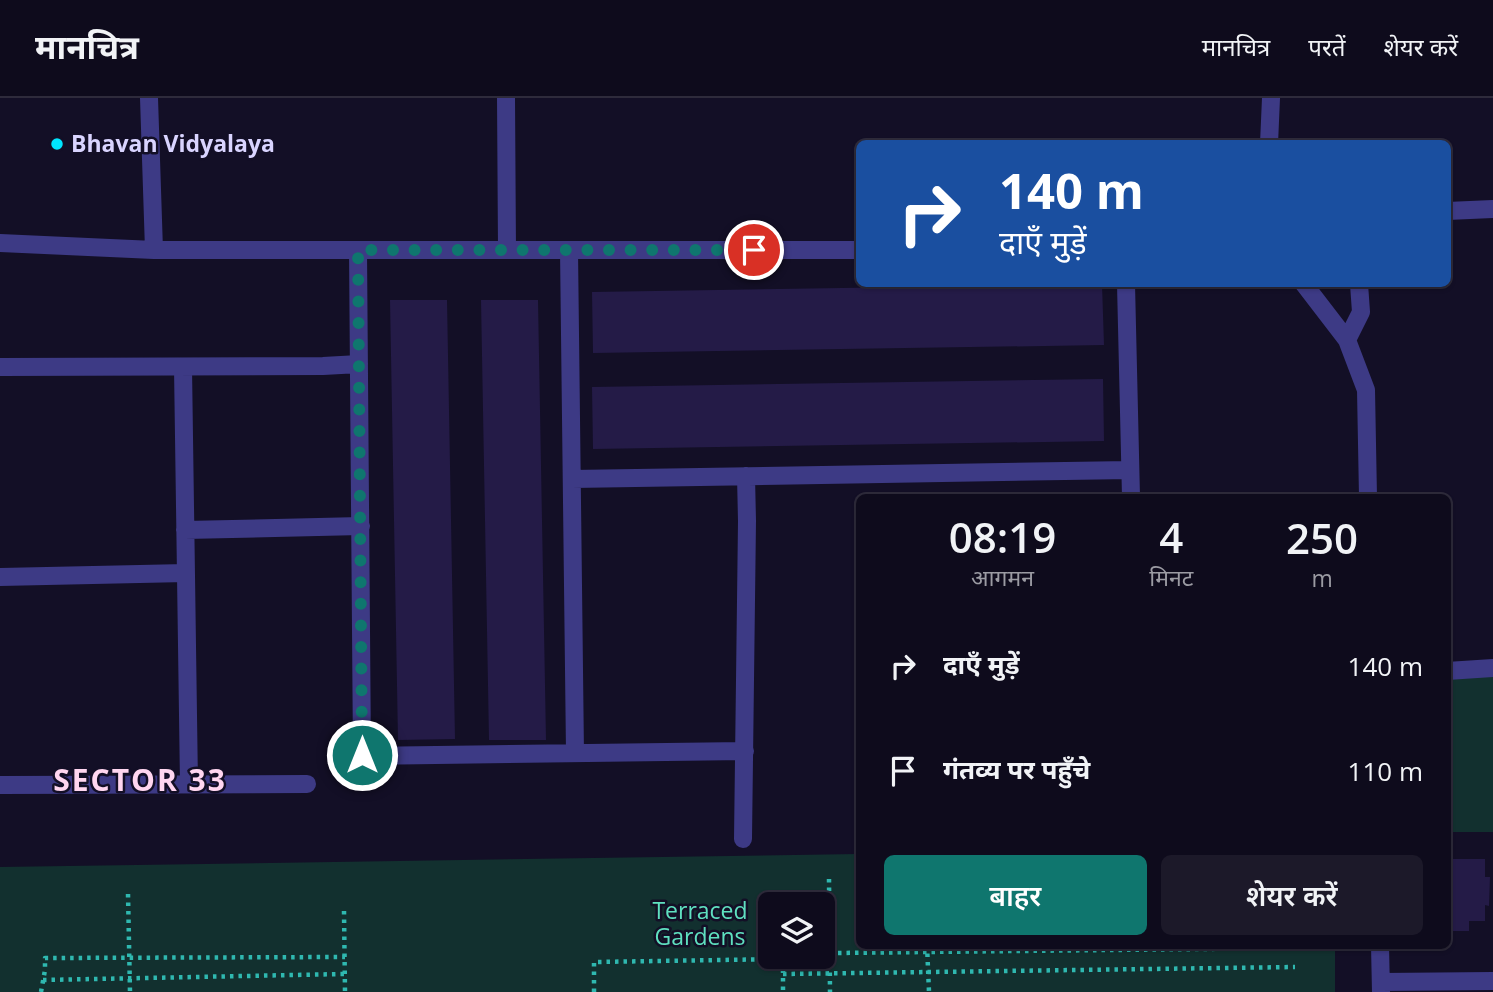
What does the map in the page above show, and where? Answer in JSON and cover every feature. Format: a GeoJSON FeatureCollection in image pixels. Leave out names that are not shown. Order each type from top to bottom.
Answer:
{"type":"FeatureCollection","features":[{"type":"Feature","properties":{"kind":"street"},"geometry":{"type":"LineString","coordinates":[[149,98],[154,250]]}},
{"type":"Feature","properties":{"kind":"street"},"geometry":{"type":"LineString","coordinates":[[506,98],[507,250]]}},
{"type":"Feature","properties":{"kind":"street"},"geometry":{"type":"LineString","coordinates":[[1269,140],[1271,98]]}},
{"type":"Feature","properties":{"kind":"street"},"geometry":{"type":"LineString","coordinates":[[1451,211],[1493,209]]}},
{"type":"Feature","properties":{"kind":"street"},"geometry":{"type":"LineString","coordinates":[[0,243],[154,250],[856,250]]}},
{"type":"Feature","properties":{"kind":"street"},"geometry":{"type":"LineString","coordinates":[[358,250],[362,755],[745,751]]}},
{"type":"Feature","properties":{"kind":"street"},"geometry":{"type":"LineString","coordinates":[[569,250],[575,753]]}},
{"type":"Feature","properties":{"kind":"street"},"geometry":{"type":"LineString","coordinates":[[1126,287],[1131,494]]}},
{"type":"Feature","properties":{"kind":"street"},"geometry":{"type":"LineString","coordinates":[[1306,287],[1347,340],[1366,390],[1368,494]]}},
{"type":"Feature","properties":{"kind":"street"},"geometry":{"type":"LineString","coordinates":[[1347,340],[1361,313],[1359,287]]}},
{"type":"Feature","properties":{"kind":"street"},"geometry":{"type":"LineString","coordinates":[[0,368],[359,364]]}},
{"type":"Feature","properties":{"kind":"street"},"geometry":{"type":"LineString","coordinates":[[183,367],[188,784]]}},
{"type":"Feature","properties":{"kind":"street"},"geometry":{"type":"LineString","coordinates":[[572,479],[1130,470]]}},
{"type":"Feature","properties":{"kind":"street"},"geometry":{"type":"LineString","coordinates":[[743,839],[746,477]]}},
{"type":"Feature","properties":{"kind":"street"},"geometry":{"type":"LineString","coordinates":[[185,530],[361,526]]}},
{"type":"Feature","properties":{"kind":"street"},"geometry":{"type":"LineString","coordinates":[[0,578],[186,573]]}},
{"type":"Feature","properties":{"kind":"street"},"geometry":{"type":"LineString","coordinates":[[1451,671],[1493,668]]}},
{"type":"Feature","properties":{"kind":"street"},"geometry":{"type":"LineString","coordinates":[[0,785],[307,783]]}},
{"type":"Feature","properties":{"kind":"street"},"geometry":{"type":"LineString","coordinates":[[1380,949],[1381,987],[1493,981]]}},
{"type":"Feature","properties":{"kind":"path"},"geometry":{"type":"LineString","coordinates":[[829,879],[829,892]]}},
{"type":"Feature","properties":{"kind":"path"},"geometry":{"type":"LineString","coordinates":[[128,894],[130,992]]}},
{"type":"Feature","properties":{"kind":"path"},"geometry":{"type":"LineString","coordinates":[[344,911],[345,992]]}},
{"type":"Feature","properties":{"kind":"path"},"geometry":{"type":"LineString","coordinates":[[835,953],[1204,949]]}},
{"type":"Feature","properties":{"kind":"path"},"geometry":{"type":"LineString","coordinates":[[927,952],[929,992]]}},
{"type":"Feature","properties":{"kind":"path"},"geometry":{"type":"LineString","coordinates":[[41,992],[46,970],[45,958],[345,957]]}},
{"type":"Feature","properties":{"kind":"path"},"geometry":{"type":"LineString","coordinates":[[594,992],[594,962],[758,959]]}},
{"type":"Feature","properties":{"kind":"path"},"geometry":{"type":"LineString","coordinates":[[783,974],[1296,967]]}},
{"type":"Feature","properties":{"kind":"path"},"geometry":{"type":"LineString","coordinates":[[783,969],[783,992]]}},
{"type":"Feature","properties":{"kind":"path"},"geometry":{"type":"LineString","coordinates":[[830,969],[830,992]]}},
{"type":"Feature","properties":{"kind":"path"},"geometry":{"type":"LineString","coordinates":[[43,980],[345,974]]}},
{"type":"Feature","properties":{"kind":"green space"},"geometry":{"type":"Polygon","coordinates":[[[1493,676],[1493,832],[1451,832],[1451,677],[1493,676]]]}},
{"type":"Feature","properties":{"kind":"green space","name":"Terraced Gardens"},"geometry":{"type":"Polygon","coordinates":[[[856,854],[856,949],[1335,949],[1335,992],[0,992],[0,867],[856,854]]]}},
{"type":"Feature","properties":{"kind":"building"},"geometry":{"type":"Polygon","coordinates":[[[1102,287],[1104,345],[593,353],[592,292],[1102,287]]]}},
{"type":"Feature","properties":{"kind":"building"},"geometry":{"type":"Polygon","coordinates":[[[390,300],[447,300],[455,739],[398,740],[390,300]]]}},
{"type":"Feature","properties":{"kind":"building"},"geometry":{"type":"Polygon","coordinates":[[[481,300],[538,300],[546,740],[489,740],[481,300]]]}},
{"type":"Feature","properties":{"kind":"building"},"geometry":{"type":"Polygon","coordinates":[[[1103,379],[1104,441],[593,449],[592,387],[1103,379]]]}},
{"type":"Feature","properties":{"kind":"building"},"geometry":{"type":"Polygon","coordinates":[[[1451,859],[1485,859],[1485,877],[1490,877],[1489,906],[1485,905],[1485,921],[1469,921],[1469,931],[1451,931],[1451,859]]]}},
{"type":"Feature","properties":{"kind":"place","name":"Bhavan Vidyalaya"},"geometry":{"type":"Point","coordinates":[57,144]}},
{"type":"Feature","properties":{"kind":"district","name":"SECTOR 33"},"geometry":{"type":"Point","coordinates":[140,781]}},
{"type":"Feature","properties":{"kind":"route"},"geometry":{"type":"LineString","coordinates":[[362,755],[358,250],[754,250]]}}]}
